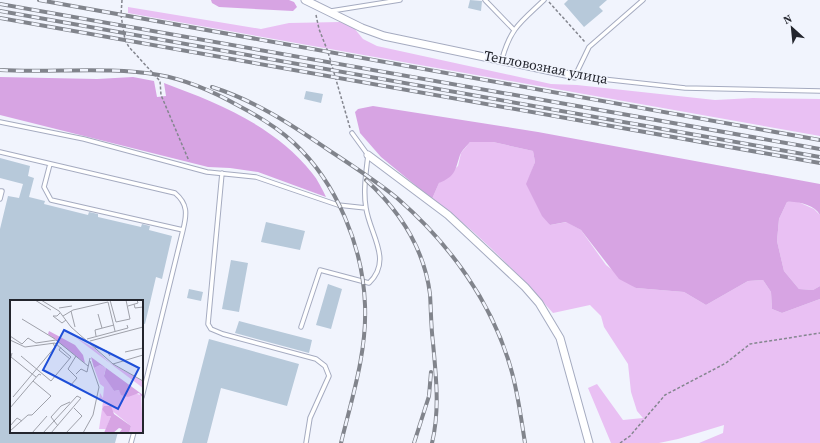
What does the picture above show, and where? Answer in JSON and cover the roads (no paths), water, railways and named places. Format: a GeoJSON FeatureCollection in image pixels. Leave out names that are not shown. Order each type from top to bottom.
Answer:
{"type":"FeatureCollection","features":[{"type":"Feature","properties":{"kind":"street","name":"Тепловозная улица"},"geometry":{"type":"LineString","coordinates":[[305,0],[362,28],[384,36],[575,76]]}},
{"type":"Feature","properties":{"kind":"street"},"geometry":{"type":"LineString","coordinates":[[368,155],[448,215],[525,287],[539,303],[560,338],[589,443]]}},
{"type":"Feature","properties":{"kind":"lane"},"geometry":{"type":"LineString","coordinates":[[328,12],[400,0]]}},
{"type":"Feature","properties":{"kind":"lane"},"geometry":{"type":"LineString","coordinates":[[485,0],[514,29]]}},
{"type":"Feature","properties":{"kind":"lane"},"geometry":{"type":"LineString","coordinates":[[502,60],[507,41],[514,29],[546,0]]}},
{"type":"Feature","properties":{"kind":"lane"},"geometry":{"type":"LineString","coordinates":[[575,76],[589,47],[643,0]]}},
{"type":"Feature","properties":{"kind":"lane","name":"Тепловозная улица"},"geometry":{"type":"LineString","coordinates":[[575,76],[684,88],[820,91]]}},
{"type":"Feature","properties":{"kind":"lane"},"geometry":{"type":"LineString","coordinates":[[0,122],[84,139],[206,172],[256,177],[338,205],[366,208]]}},
{"type":"Feature","properties":{"kind":"lane"},"geometry":{"type":"LineString","coordinates":[[301,327],[320,270],[369,283],[377,275],[381,264],[366,208],[364,189],[368,155],[352,133]]}},
{"type":"Feature","properties":{"kind":"lane"},"geometry":{"type":"LineString","coordinates":[[0,152],[174,193],[182,198],[185,205],[186,214],[183,230],[143,394]]}},
{"type":"Feature","properties":{"kind":"lane"},"geometry":{"type":"LineString","coordinates":[[50,164],[44,187],[51,200],[183,230]]}},
{"type":"Feature","properties":{"kind":"lane"},"geometry":{"type":"LineString","coordinates":[[222,173],[208,324],[211,329],[223,334],[316,359],[325,366],[330,376],[310,418],[306,443]]}},
{"type":"Feature","properties":{"kind":"lane"},"geometry":{"type":"LineString","coordinates":[[0,191],[2,191],[0,199]]}},
{"type":"Feature","properties":{"kind":"lane"},"geometry":{"type":"LineString","coordinates":[[131,443],[134,433]]}},
{"type":"Feature","properties":{"kind":"railway"},"geometry":{"type":"LineString","coordinates":[[39,0],[820,140]]}},
{"type":"Feature","properties":{"kind":"railway"},"geometry":{"type":"LineString","coordinates":[[0,4],[820,149]]}},
{"type":"Feature","properties":{"kind":"railway"},"geometry":{"type":"LineString","coordinates":[[0,11],[820,157]]}},
{"type":"Feature","properties":{"kind":"railway"},"geometry":{"type":"LineString","coordinates":[[0,18],[820,163]]}},
{"type":"Feature","properties":{"kind":"railway"},"geometry":{"type":"LineString","coordinates":[[0,70],[100,70],[140,72],[170,77],[200,87],[220,96],[261,118],[275,127],[294,143],[309,159],[323,177],[345,217],[353,239],[363,283],[365,305],[364,340],[358,375],[341,443]]}},
{"type":"Feature","properties":{"kind":"railway"},"geometry":{"type":"LineString","coordinates":[[212,87],[244,99],[273,114],[302,132],[397,198],[434,234],[451,254],[480,297],[503,344],[511,369],[525,443]]}},
{"type":"Feature","properties":{"kind":"railway"},"geometry":{"type":"LineString","coordinates":[[366,180],[390,204],[400,218],[416,246],[427,277],[430,294],[437,393],[436,418],[432,443]]}},
{"type":"Feature","properties":{"kind":"railway"},"geometry":{"type":"LineString","coordinates":[[414,443],[429,396],[431,372]]}}]}
